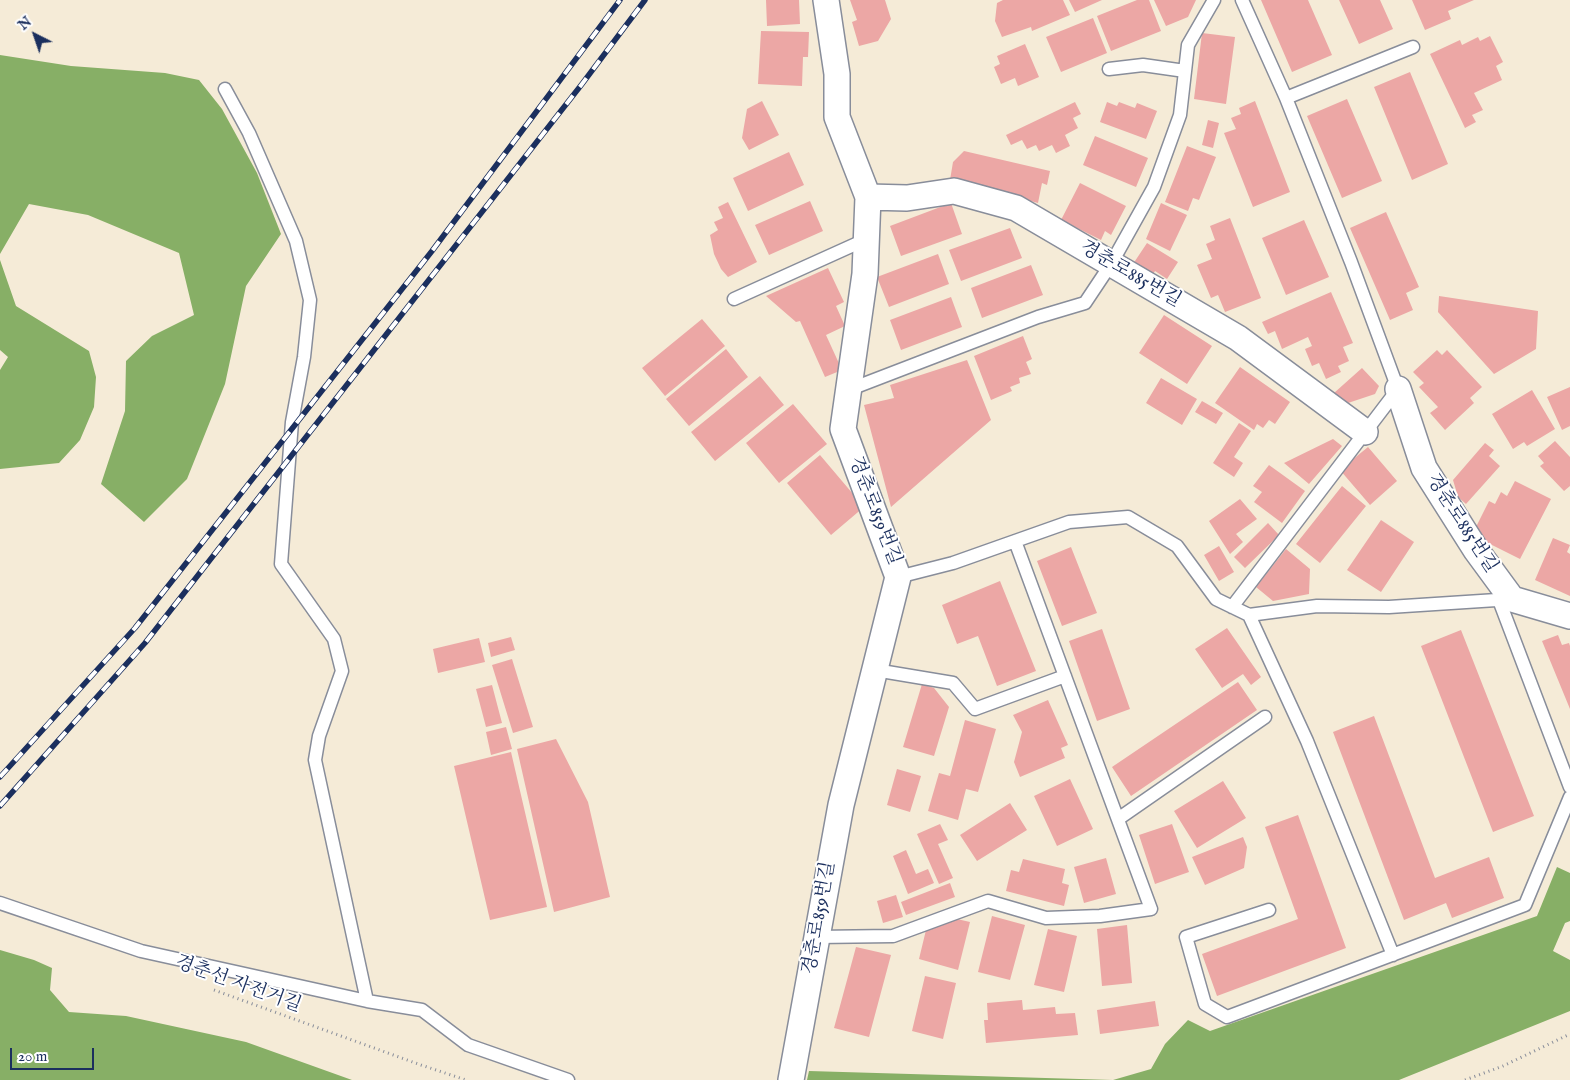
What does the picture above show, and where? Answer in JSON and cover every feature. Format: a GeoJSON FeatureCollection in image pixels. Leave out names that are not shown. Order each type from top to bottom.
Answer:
{"type":"FeatureCollection","features":[{"type":"Feature","properties":{"kind":"street","name":"경춘로859번길"},"geometry":{"type":"LineString","coordinates":[[791,1080],[841,804],[898,577],[842,429],[865,274],[868,197],[837,117],[837,74],[826,0]]}},
{"type":"Feature","properties":{"kind":"street","name":"경춘로885번길"},"geometry":{"type":"LineString","coordinates":[[868,197],[907,198],[954,191],[1016,208],[1238,338],[1365,432]]}},
{"type":"Feature","properties":{"kind":"street","name":"경춘로885번길"},"geometry":{"type":"LineString","coordinates":[[1398,389],[1424,468],[1506,600]]}},
{"type":"Feature","properties":{"kind":"street"},"geometry":{"type":"LineString","coordinates":[[1506,600],[1570,616]]}},
{"type":"Feature","properties":{"kind":"lane"},"geometry":{"type":"LineString","coordinates":[[848,390],[1038,316],[1085,303],[1111,264],[1154,187],[1180,115],[1188,45],[1214,0]]}},
{"type":"Feature","properties":{"kind":"lane"},"geometry":{"type":"LineString","coordinates":[[1232,607],[1398,389],[1351,262],[1286,98],[1242,0]]}},
{"type":"Feature","properties":{"kind":"lane"},"geometry":{"type":"LineString","coordinates":[[1286,98],[1413,47]]}},
{"type":"Feature","properties":{"kind":"lane"},"geometry":{"type":"LineString","coordinates":[[1109,69],[1143,65],[1185,71]]}},
{"type":"Feature","properties":{"kind":"lane"},"geometry":{"type":"LineString","coordinates":[[225,89],[249,133],[296,241],[310,300],[304,357],[292,422],[281,564],[334,639],[342,671],[319,736],[315,760],[367,1001]]}},
{"type":"Feature","properties":{"kind":"lane"},"geometry":{"type":"LineString","coordinates":[[734,299],[867,239]]}},
{"type":"Feature","properties":{"kind":"lane"},"geometry":{"type":"LineString","coordinates":[[898,577],[953,564],[1068,522],[1128,517],[1176,546],[1216,599],[1249,615],[1317,606],[1388,607],[1506,600],[1570,787]]}},
{"type":"Feature","properties":{"kind":"lane"},"geometry":{"type":"LineString","coordinates":[[816,937],[893,936],[988,901],[1046,918],[1100,916],[1151,909],[1015,541]]}},
{"type":"Feature","properties":{"kind":"lane"},"geometry":{"type":"LineString","coordinates":[[1249,615],[1307,740],[1393,955]]}},
{"type":"Feature","properties":{"kind":"lane"},"geometry":{"type":"LineString","coordinates":[[875,670],[952,683],[975,708],[1065,676]]}},
{"type":"Feature","properties":{"kind":"lane"},"geometry":{"type":"LineString","coordinates":[[1118,819],[1265,717]]}},
{"type":"Feature","properties":{"kind":"lane"},"geometry":{"type":"LineString","coordinates":[[1269,910],[1186,937],[1205,1004],[1227,1017],[1525,906],[1570,797]]}},
{"type":"Feature","properties":{"kind":"lane"},"geometry":{"type":"LineString","coordinates":[[0,903],[141,951],[367,1001],[422,1010],[468,1045],[568,1080]]}},
{"type":"Feature","properties":{"kind":"path","name":"경춘선 자전거길"},"geometry":{"type":"LineString","coordinates":[[213,990],[466,1080]]}},
{"type":"Feature","properties":{"kind":"path"},"geometry":{"type":"LineString","coordinates":[[1466,1080],[1503,1066],[1570,1034]]}},
{"type":"Feature","properties":{"kind":"green space"},"geometry":{"type":"Polygon","coordinates":[[[0,55],[71,66],[165,73],[199,80],[222,109],[257,173],[281,234],[246,286],[225,384],[187,479],[144,522],[101,484],[125,411],[126,361],[152,336],[194,315],[179,253],[88,215],[29,204],[0,254],[0,55]]]}},
{"type":"Feature","properties":{"kind":"green space"},"geometry":{"type":"Polygon","coordinates":[[[0,260],[16,306],[89,351],[96,377],[94,407],[80,440],[59,463],[0,469],[0,370],[8,357],[0,350],[0,260]]]}},
{"type":"Feature","properties":{"kind":"green space"},"geometry":{"type":"Polygon","coordinates":[[[1557,867],[1570,873],[1570,921],[1565,923],[1553,951],[1570,960],[1570,1011],[1399,1080],[1113,1080],[1151,1069],[1165,1044],[1188,1020],[1210,1031],[1537,916],[1557,867]]]}},
{"type":"Feature","properties":{"kind":"green space"},"geometry":{"type":"Polygon","coordinates":[[[0,950],[34,960],[52,968],[50,990],[69,1012],[126,1016],[246,1042],[352,1080],[0,1080],[0,950]]]}},
{"type":"Feature","properties":{"kind":"green space"},"geometry":{"type":"Polygon","coordinates":[[[809,1071],[1113,1080],[807,1080],[809,1071]]]}},
{"type":"Feature","properties":{"kind":"building"},"geometry":{"type":"Polygon","coordinates":[[[766,0],[799,0],[800,24],[767,26],[766,0]]]}},
{"type":"Feature","properties":{"kind":"building"},"geometry":{"type":"Polygon","coordinates":[[[850,0],[885,0],[891,19],[878,41],[859,46],[852,22],[857,20],[850,0]]]}},
{"type":"Feature","properties":{"kind":"building"},"geometry":{"type":"Polygon","coordinates":[[[1003,0],[1063,0],[1070,15],[1032,31],[1031,27],[1002,37],[995,21],[997,3],[1003,0]]]}},
{"type":"Feature","properties":{"kind":"building"},"geometry":{"type":"Polygon","coordinates":[[[1069,0],[1102,0],[1075,12],[1069,0]]]}},
{"type":"Feature","properties":{"kind":"building"},"geometry":{"type":"Polygon","coordinates":[[[1137,0],[1149,0],[1161,31],[1111,51],[1097,16],[1137,0]]]}},
{"type":"Feature","properties":{"kind":"building"},"geometry":{"type":"Polygon","coordinates":[[[1154,0],[1196,0],[1188,17],[1166,26],[1154,0]]]}},
{"type":"Feature","properties":{"kind":"building"},"geometry":{"type":"Polygon","coordinates":[[[1261,0],[1308,0],[1332,55],[1292,72],[1261,0]]]}},
{"type":"Feature","properties":{"kind":"building"},"geometry":{"type":"Polygon","coordinates":[[[1339,0],[1380,0],[1393,29],[1359,44],[1339,0]]]}},
{"type":"Feature","properties":{"kind":"building"},"geometry":{"type":"Polygon","coordinates":[[[1412,0],[1474,0],[1448,11],[1451,19],[1425,30],[1412,0]]]}},
{"type":"Feature","properties":{"kind":"building"},"geometry":{"type":"Polygon","coordinates":[[[1093,18],[1107,53],[1061,72],[1046,37],[1093,18]]]}},
{"type":"Feature","properties":{"kind":"building"},"geometry":{"type":"Polygon","coordinates":[[[761,31],[809,32],[808,57],[803,57],[802,86],[758,84],[761,31]]]}},
{"type":"Feature","properties":{"kind":"building"},"geometry":{"type":"Polygon","coordinates":[[[1202,33],[1235,37],[1226,104],[1194,99],[1202,33]]]}},
{"type":"Feature","properties":{"kind":"building"},"geometry":{"type":"Polygon","coordinates":[[[1490,36],[1503,62],[1496,66],[1502,80],[1474,93],[1483,110],[1472,115],[1476,122],[1465,128],[1430,54],[1460,40],[1462,45],[1478,37],[1480,41],[1490,36]]]}},
{"type":"Feature","properties":{"kind":"building"},"geometry":{"type":"Polygon","coordinates":[[[1025,44],[1039,77],[1018,86],[1015,78],[1001,84],[994,67],[1000,64],[997,56],[1025,44]]]}},
{"type":"Feature","properties":{"kind":"building"},"geometry":{"type":"Polygon","coordinates":[[[1410,72],[1448,164],[1412,180],[1374,87],[1410,72]]]}},
{"type":"Feature","properties":{"kind":"building"},"geometry":{"type":"Polygon","coordinates":[[[1347,99],[1382,181],[1342,198],[1307,116],[1347,99]]]}},
{"type":"Feature","properties":{"kind":"building"},"geometry":{"type":"Polygon","coordinates":[[[762,101],[779,135],[749,150],[742,138],[747,109],[762,101]]]}},
{"type":"Feature","properties":{"kind":"building"},"geometry":{"type":"Polygon","coordinates":[[[1255,101],[1290,192],[1253,207],[1224,133],[1236,129],[1231,118],[1241,114],[1239,108],[1255,101]]]}},
{"type":"Feature","properties":{"kind":"building"},"geometry":{"type":"Polygon","coordinates":[[[1075,102],[1081,114],[1073,118],[1078,128],[1065,135],[1070,146],[1056,153],[1052,145],[1039,151],[1036,145],[1027,149],[1022,140],[1011,145],[1006,135],[1075,102]]]}},
{"type":"Feature","properties":{"kind":"building"},"geometry":{"type":"Polygon","coordinates":[[[1107,102],[1117,106],[1119,102],[1135,108],[1137,103],[1157,111],[1146,139],[1100,122],[1107,102]]]}},
{"type":"Feature","properties":{"kind":"building"},"geometry":{"type":"Polygon","coordinates":[[[1208,120],[1219,123],[1213,148],[1202,145],[1208,120]]]}},
{"type":"Feature","properties":{"kind":"building"},"geometry":{"type":"Polygon","coordinates":[[[1095,136],[1148,158],[1136,187],[1083,165],[1095,136]]]}},
{"type":"Feature","properties":{"kind":"building"},"geometry":{"type":"Polygon","coordinates":[[[1187,146],[1216,157],[1199,200],[1193,198],[1188,211],[1165,202],[1187,146]]]}},
{"type":"Feature","properties":{"kind":"building"},"geometry":{"type":"Polygon","coordinates":[[[964,151],[1050,171],[1047,185],[1042,183],[1038,203],[950,180],[953,162],[964,151]]]}},
{"type":"Feature","properties":{"kind":"building"},"geometry":{"type":"Polygon","coordinates":[[[789,152],[804,185],[748,211],[733,178],[789,152]]]}},
{"type":"Feature","properties":{"kind":"building"},"geometry":{"type":"Polygon","coordinates":[[[1080,183],[1126,206],[1111,235],[1105,231],[1101,240],[1061,220],[1080,183]]]}},
{"type":"Feature","properties":{"kind":"building"},"geometry":{"type":"Polygon","coordinates":[[[810,201],[823,231],[769,255],[755,225],[810,201]]]}},
{"type":"Feature","properties":{"kind":"building"},"geometry":{"type":"Polygon","coordinates":[[[728,202],[757,262],[728,277],[721,269],[714,254],[710,235],[718,230],[714,222],[723,218],[718,207],[728,202]]]}},
{"type":"Feature","properties":{"kind":"building"},"geometry":{"type":"Polygon","coordinates":[[[951,203],[962,234],[901,256],[890,226],[951,203]]]}},
{"type":"Feature","properties":{"kind":"building"},"geometry":{"type":"Polygon","coordinates":[[[1161,203],[1187,215],[1170,251],[1146,239],[1161,203]]]}},
{"type":"Feature","properties":{"kind":"building"},"geometry":{"type":"Polygon","coordinates":[[[1386,212],[1419,287],[1406,293],[1413,310],[1390,320],[1350,228],[1386,212]]]}},
{"type":"Feature","properties":{"kind":"building"},"geometry":{"type":"Polygon","coordinates":[[[1230,218],[1261,298],[1225,312],[1218,295],[1211,298],[1197,265],[1212,259],[1206,244],[1215,240],[1210,226],[1230,218]]]}},
{"type":"Feature","properties":{"kind":"building"},"geometry":{"type":"Polygon","coordinates":[[[1304,220],[1329,277],[1286,295],[1262,238],[1304,220]]]}},
{"type":"Feature","properties":{"kind":"building"},"geometry":{"type":"Polygon","coordinates":[[[1010,228],[1022,258],[961,281],[949,250],[1010,228]]]}},
{"type":"Feature","properties":{"kind":"building"},"geometry":{"type":"Polygon","coordinates":[[[1147,243],[1178,262],[1167,279],[1155,271],[1152,276],[1133,264],[1147,243]]]}},
{"type":"Feature","properties":{"kind":"building"},"geometry":{"type":"Polygon","coordinates":[[[938,254],[949,284],[889,307],[877,277],[938,254]]]}},
{"type":"Feature","properties":{"kind":"building"},"geometry":{"type":"Polygon","coordinates":[[[1031,265],[1043,295],[982,318],[971,288],[1031,265]]]}},
{"type":"Feature","properties":{"kind":"building"},"geometry":{"type":"Polygon","coordinates":[[[828,268],[844,302],[836,306],[845,326],[826,335],[842,370],[825,377],[800,321],[796,322],[766,296],[828,268]]]}},
{"type":"Feature","properties":{"kind":"building"},"geometry":{"type":"Polygon","coordinates":[[[1331,292],[1353,343],[1343,347],[1349,361],[1338,366],[1341,372],[1326,379],[1319,363],[1312,366],[1305,349],[1312,346],[1308,337],[1282,349],[1275,331],[1268,334],[1262,322],[1331,292]]]}},
{"type":"Feature","properties":{"kind":"building"},"geometry":{"type":"Polygon","coordinates":[[[1439,296],[1538,311],[1536,349],[1494,374],[1438,312],[1439,296]]]}},
{"type":"Feature","properties":{"kind":"building"},"geometry":{"type":"Polygon","coordinates":[[[951,297],[962,327],[901,350],[890,320],[951,297]]]}},
{"type":"Feature","properties":{"kind":"building"},"geometry":{"type":"Polygon","coordinates":[[[1164,315],[1212,346],[1187,384],[1139,353],[1164,315]]]}},
{"type":"Feature","properties":{"kind":"building"},"geometry":{"type":"Polygon","coordinates":[[[702,319],[725,346],[665,396],[642,368],[702,319]]]}},
{"type":"Feature","properties":{"kind":"building"},"geometry":{"type":"Polygon","coordinates":[[[1023,336],[1032,359],[1026,362],[1031,374],[1019,378],[1020,383],[1010,387],[1012,391],[991,400],[974,356],[1023,336]]]}},
{"type":"Feature","properties":{"kind":"building"},"geometry":{"type":"Polygon","coordinates":[[[726,349],[748,377],[689,426],[666,399],[726,349]]]}},
{"type":"Feature","properties":{"kind":"building"},"geometry":{"type":"Polygon","coordinates":[[[1437,350],[1442,355],[1447,350],[1482,387],[1470,398],[1474,403],[1445,430],[1430,413],[1438,407],[1419,387],[1424,383],[1413,372],[1437,350]]]}},
{"type":"Feature","properties":{"kind":"building"},"geometry":{"type":"Polygon","coordinates":[[[967,360],[991,420],[891,507],[864,405],[894,398],[890,385],[967,360]]]}},
{"type":"Feature","properties":{"kind":"building"},"geometry":{"type":"Polygon","coordinates":[[[1240,367],[1290,402],[1275,424],[1269,420],[1263,428],[1257,424],[1254,430],[1215,403],[1240,367]]]}},
{"type":"Feature","properties":{"kind":"building"},"geometry":{"type":"Polygon","coordinates":[[[1362,368],[1379,386],[1375,394],[1345,404],[1334,393],[1362,368]]]}},
{"type":"Feature","properties":{"kind":"building"},"geometry":{"type":"Polygon","coordinates":[[[760,376],[784,405],[715,461],[691,432],[760,376]]]}},
{"type":"Feature","properties":{"kind":"building"},"geometry":{"type":"Polygon","coordinates":[[[1161,378],[1197,399],[1182,425],[1146,403],[1161,378]]]}},
{"type":"Feature","properties":{"kind":"building"},"geometry":{"type":"Polygon","coordinates":[[[1570,387],[1570,426],[1562,430],[1547,397],[1570,387]]]}},
{"type":"Feature","properties":{"kind":"building"},"geometry":{"type":"Polygon","coordinates":[[[1532,390],[1555,429],[1527,446],[1524,442],[1513,449],[1492,414],[1532,390]]]}},
{"type":"Feature","properties":{"kind":"building"},"geometry":{"type":"Polygon","coordinates":[[[1202,401],[1223,413],[1216,424],[1195,412],[1202,401]]]}},
{"type":"Feature","properties":{"kind":"building"},"geometry":{"type":"Polygon","coordinates":[[[793,404],[827,444],[779,483],[746,443],[793,404]]]}},
{"type":"Feature","properties":{"kind":"building"},"geometry":{"type":"Polygon","coordinates":[[[1239,423],[1251,431],[1234,457],[1243,463],[1234,477],[1213,463],[1239,423]]]}},
{"type":"Feature","properties":{"kind":"building"},"geometry":{"type":"Polygon","coordinates":[[[1333,439],[1342,446],[1309,484],[1284,463],[1333,439]]]}},
{"type":"Feature","properties":{"kind":"building"},"geometry":{"type":"Polygon","coordinates":[[[1555,441],[1570,457],[1570,486],[1564,491],[1540,466],[1544,463],[1538,456],[1555,441]]]}},
{"type":"Feature","properties":{"kind":"building"},"geometry":{"type":"Polygon","coordinates":[[[1485,443],[1494,450],[1489,456],[1500,466],[1466,504],[1458,497],[1453,480],[1485,443]]]}},
{"type":"Feature","properties":{"kind":"building"},"geometry":{"type":"Polygon","coordinates":[[[1368,447],[1397,481],[1370,505],[1340,470],[1368,447]]]}},
{"type":"Feature","properties":{"kind":"building"},"geometry":{"type":"Polygon","coordinates":[[[820,455],[864,507],[831,535],[787,483],[820,455]]]}},
{"type":"Feature","properties":{"kind":"building"},"geometry":{"type":"Polygon","coordinates":[[[1269,465],[1305,491],[1282,523],[1254,502],[1262,492],[1253,486],[1269,465]]]}},
{"type":"Feature","properties":{"kind":"building"},"geometry":{"type":"Polygon","coordinates":[[[1515,481],[1551,499],[1520,559],[1472,535],[1489,501],[1495,504],[1501,492],[1507,496],[1515,481]]]}},
{"type":"Feature","properties":{"kind":"building"},"geometry":{"type":"Polygon","coordinates":[[[1342,486],[1366,506],[1320,563],[1296,544],[1342,486]]]}},
{"type":"Feature","properties":{"kind":"building"},"geometry":{"type":"Polygon","coordinates":[[[1240,499],[1257,519],[1236,534],[1243,542],[1230,554],[1209,521],[1240,499]]]}},
{"type":"Feature","properties":{"kind":"building"},"geometry":{"type":"Polygon","coordinates":[[[1381,520],[1414,542],[1381,592],[1347,570],[1381,520]]]}},
{"type":"Feature","properties":{"kind":"building"},"geometry":{"type":"Polygon","coordinates":[[[1268,523],[1279,535],[1245,568],[1234,557],[1268,523]]]}},
{"type":"Feature","properties":{"kind":"building"},"geometry":{"type":"Polygon","coordinates":[[[1553,538],[1570,545],[1567,552],[1570,554],[1570,596],[1535,580],[1553,538]]]}},
{"type":"Feature","properties":{"kind":"building"},"geometry":{"type":"Polygon","coordinates":[[[1219,546],[1234,572],[1219,581],[1204,555],[1219,546]]]}},
{"type":"Feature","properties":{"kind":"building"},"geometry":{"type":"Polygon","coordinates":[[[1071,547],[1097,613],[1062,626],[1037,561],[1071,547]]]}},
{"type":"Feature","properties":{"kind":"building"},"geometry":{"type":"Polygon","coordinates":[[[1286,549],[1310,569],[1309,594],[1273,601],[1256,587],[1286,549]]]}},
{"type":"Feature","properties":{"kind":"building"},"geometry":{"type":"Polygon","coordinates":[[[1000,581],[1036,671],[997,686],[978,636],[957,644],[942,605],[1000,581]]]}},
{"type":"Feature","properties":{"kind":"building"},"geometry":{"type":"Polygon","coordinates":[[[1227,628],[1261,677],[1251,685],[1243,674],[1222,688],[1195,649],[1227,628]]]}},
{"type":"Feature","properties":{"kind":"building"},"geometry":{"type":"Polygon","coordinates":[[[1102,629],[1130,709],[1097,721],[1069,641],[1102,629]]]}},
{"type":"Feature","properties":{"kind":"building"},"geometry":{"type":"Polygon","coordinates":[[[1461,630],[1534,816],[1493,832],[1421,646],[1461,630]]]}},
{"type":"Feature","properties":{"kind":"building"},"geometry":{"type":"Polygon","coordinates":[[[1558,635],[1562,645],[1569,643],[1570,646],[1570,709],[1542,641],[1558,635]]]}},
{"type":"Feature","properties":{"kind":"building"},"geometry":{"type":"Polygon","coordinates":[[[511,637],[515,650],[491,657],[488,643],[511,637]]]}},
{"type":"Feature","properties":{"kind":"building"},"geometry":{"type":"Polygon","coordinates":[[[479,638],[485,662],[438,673],[433,649],[479,638]]]}},
{"type":"Feature","properties":{"kind":"building"},"geometry":{"type":"Polygon","coordinates":[[[512,659],[533,727],[513,733],[492,665],[512,659]]]}},
{"type":"Feature","properties":{"kind":"building"},"geometry":{"type":"Polygon","coordinates":[[[1238,682],[1257,710],[1131,796],[1112,767],[1238,682]]]}},
{"type":"Feature","properties":{"kind":"building"},"geometry":{"type":"Polygon","coordinates":[[[922,684],[934,688],[949,707],[934,756],[903,747],[922,684]]]}},
{"type":"Feature","properties":{"kind":"building"},"geometry":{"type":"Polygon","coordinates":[[[492,685],[502,723],[486,727],[476,689],[492,685]]]}},
{"type":"Feature","properties":{"kind":"building"},"geometry":{"type":"Polygon","coordinates":[[[1048,700],[1068,745],[1061,748],[1065,758],[1020,777],[1014,762],[1022,732],[1013,715],[1048,700]]]}},
{"type":"Feature","properties":{"kind":"building"},"geometry":{"type":"Polygon","coordinates":[[[1374,716],[1435,878],[1489,857],[1504,898],[1452,918],[1446,903],[1404,920],[1333,732],[1374,716]]]}},
{"type":"Feature","properties":{"kind":"building"},"geometry":{"type":"Polygon","coordinates":[[[965,720],[996,729],[978,792],[966,789],[958,820],[928,811],[939,773],[950,776],[965,720]]]}},
{"type":"Feature","properties":{"kind":"building"},"geometry":{"type":"Polygon","coordinates":[[[506,727],[512,749],[491,755],[486,732],[506,727]]]}},
{"type":"Feature","properties":{"kind":"building"},"geometry":{"type":"Polygon","coordinates":[[[556,739],[588,802],[610,897],[554,912],[517,749],[556,739]]]}},
{"type":"Feature","properties":{"kind":"building"},"geometry":{"type":"Polygon","coordinates":[[[511,752],[547,907],[490,920],[454,766],[511,752]]]}},
{"type":"Feature","properties":{"kind":"building"},"geometry":{"type":"Polygon","coordinates":[[[897,769],[921,776],[910,812],[887,805],[897,769]]]}},
{"type":"Feature","properties":{"kind":"building"},"geometry":{"type":"Polygon","coordinates":[[[1070,779],[1093,829],[1057,846],[1034,796],[1070,779]]]}},
{"type":"Feature","properties":{"kind":"building"},"geometry":{"type":"Polygon","coordinates":[[[1223,781],[1246,818],[1197,848],[1174,811],[1223,781]]]}},
{"type":"Feature","properties":{"kind":"building"},"geometry":{"type":"Polygon","coordinates":[[[1010,803],[1027,830],[977,861],[960,835],[1010,803]]]}},
{"type":"Feature","properties":{"kind":"building"},"geometry":{"type":"Polygon","coordinates":[[[1298,815],[1346,948],[1217,996],[1202,954],[1298,919],[1265,827],[1298,815]]]}},
{"type":"Feature","properties":{"kind":"building"},"geometry":{"type":"Polygon","coordinates":[[[940,824],[948,840],[938,844],[953,878],[939,884],[917,834],[940,824]]]}},
{"type":"Feature","properties":{"kind":"building"},"geometry":{"type":"Polygon","coordinates":[[[1172,824],[1189,872],[1155,884],[1139,835],[1172,824]]]}},
{"type":"Feature","properties":{"kind":"building"},"geometry":{"type":"Polygon","coordinates":[[[1243,837],[1247,847],[1244,868],[1205,885],[1192,857],[1243,837]]]}},
{"type":"Feature","properties":{"kind":"building"},"geometry":{"type":"Polygon","coordinates":[[[906,850],[916,874],[928,869],[934,883],[908,894],[893,856],[906,850]]]}},
{"type":"Feature","properties":{"kind":"building"},"geometry":{"type":"Polygon","coordinates":[[[1106,858],[1116,894],[1084,903],[1074,867],[1106,858]]]}},
{"type":"Feature","properties":{"kind":"building"},"geometry":{"type":"Polygon","coordinates":[[[1023,859],[1065,869],[1062,883],[1069,885],[1064,906],[1006,891],[1011,870],[1019,872],[1023,859]]]}},
{"type":"Feature","properties":{"kind":"building"},"geometry":{"type":"Polygon","coordinates":[[[950,883],[955,897],[906,915],[901,902],[950,883]]]}},
{"type":"Feature","properties":{"kind":"building"},"geometry":{"type":"Polygon","coordinates":[[[896,895],[903,917],[883,923],[877,901],[896,895]]]}},
{"type":"Feature","properties":{"kind":"building"},"geometry":{"type":"Polygon","coordinates":[[[992,916],[1025,925],[1010,980],[978,972],[992,916]]]}},
{"type":"Feature","properties":{"kind":"building"},"geometry":{"type":"Polygon","coordinates":[[[957,919],[970,922],[958,970],[919,959],[926,930],[957,919]]]}},
{"type":"Feature","properties":{"kind":"building"},"geometry":{"type":"Polygon","coordinates":[[[1127,925],[1132,983],[1102,986],[1097,929],[1127,925]]]}},
{"type":"Feature","properties":{"kind":"building"},"geometry":{"type":"Polygon","coordinates":[[[1048,929],[1077,936],[1064,992],[1034,985],[1048,929]]]}},
{"type":"Feature","properties":{"kind":"building"},"geometry":{"type":"Polygon","coordinates":[[[856,947],[891,955],[869,1037],[834,1028],[856,947]]]}},
{"type":"Feature","properties":{"kind":"building"},"geometry":{"type":"Polygon","coordinates":[[[925,976],[956,983],[943,1039],[912,1031],[925,976]]]}},
{"type":"Feature","properties":{"kind":"building"},"geometry":{"type":"Polygon","coordinates":[[[1022,1000],[1023,1010],[1055,1007],[1056,1014],[1075,1013],[1078,1035],[986,1043],[984,1020],[988,1020],[987,1003],[1022,1000]]]}},
{"type":"Feature","properties":{"kind":"building"},"geometry":{"type":"Polygon","coordinates":[[[1155,1001],[1159,1026],[1100,1034],[1097,1010],[1155,1001]]]}},
{"type":"Feature","properties":{"kind":"railway"},"geometry":{"type":"LineString","coordinates":[[0,777],[135,628],[432,251],[620,0]]}},
{"type":"Feature","properties":{"kind":"railway"},"geometry":{"type":"LineString","coordinates":[[0,806],[145,643],[582,84],[645,0]]}}]}
